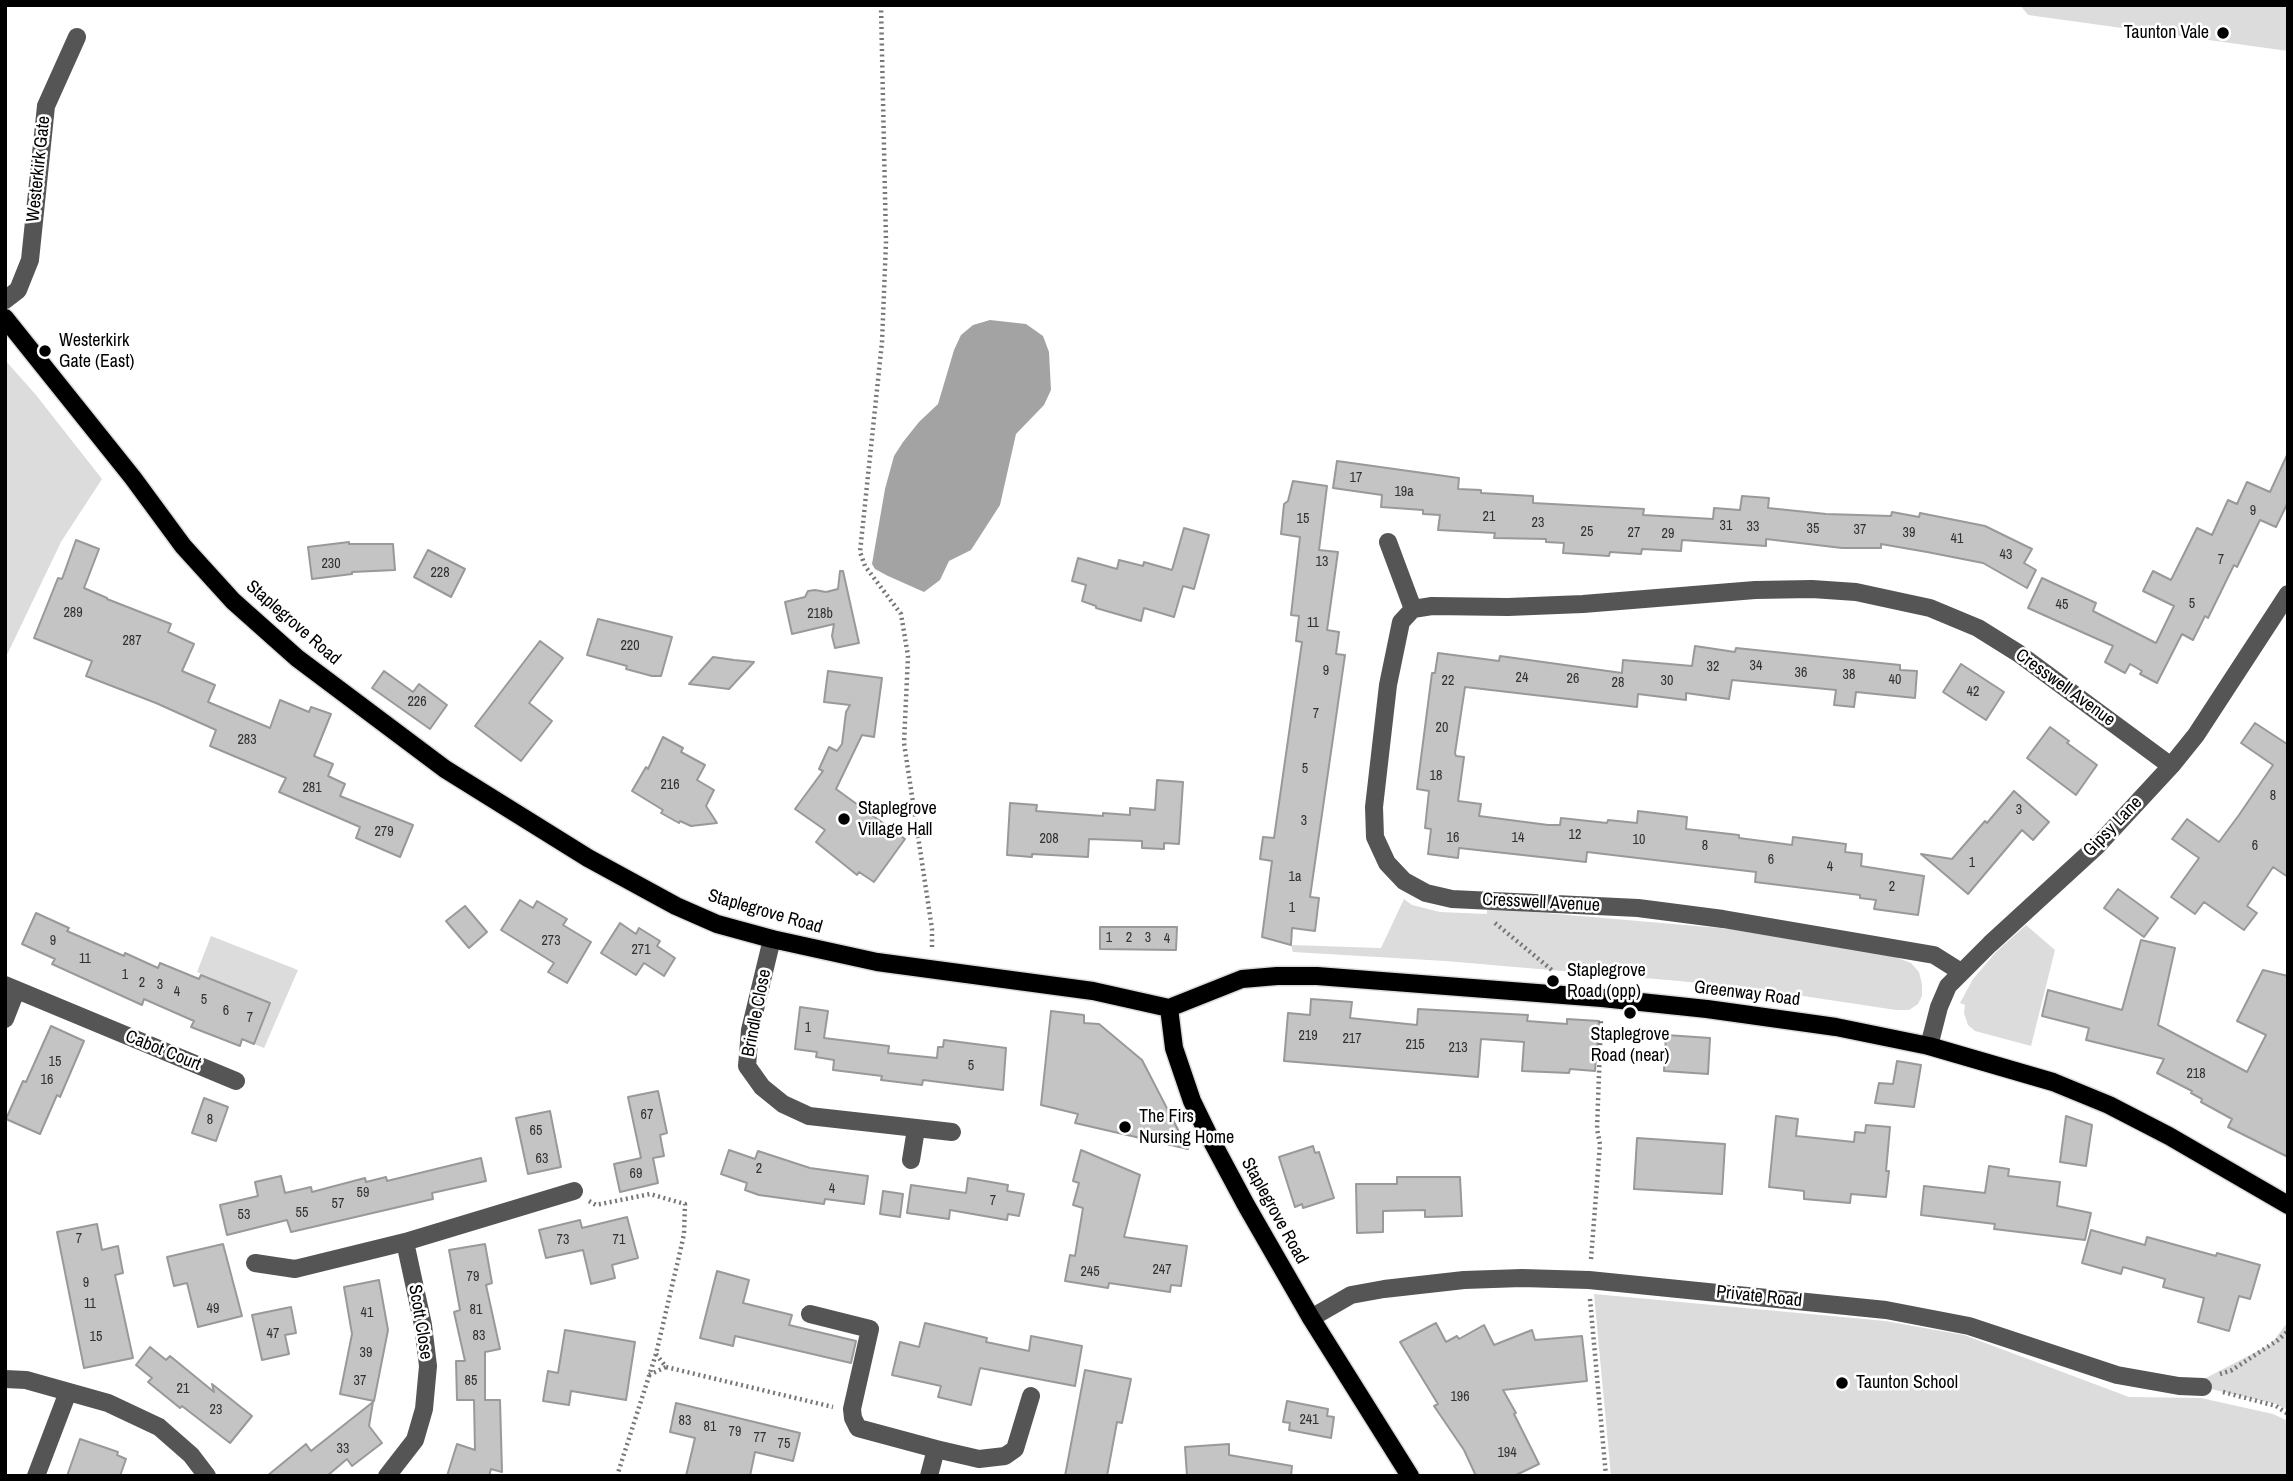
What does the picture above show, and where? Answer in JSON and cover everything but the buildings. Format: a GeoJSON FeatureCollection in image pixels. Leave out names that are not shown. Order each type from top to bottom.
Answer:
{"type":"FeatureCollection","features":[{"type":"Feature","properties":{"kind":"main road","name":"Staplegrove Road"},"geometry":{"type":"LineString","coordinates":[[5,318],[133,478],[183,546],[233,601],[297,658],[445,769],[588,858],[676,906],[717,924],[772,939],[877,961],[1093,991],[1169,1008],[1174,1048],[1192,1101],[1246,1205],[1311,1318],[1410,1476]]}},
{"type":"Feature","properties":{"kind":"main road","name":"Greenway Road"},"geometry":{"type":"LineString","coordinates":[[1169,1008],[1242,979],[1317,975],[1602,998],[1836,1027],[1929,1046],[2053,1082],[2109,1105],[2169,1136],[2288,1205]]}},
{"type":"Feature","properties":{"kind":"street","name":"Westerkirk Gate"},"geometry":{"type":"LineString","coordinates":[[5,300],[18,290],[30,260],[46,106],[77,37]]}},
{"type":"Feature","properties":{"kind":"street"},"geometry":{"type":"LineString","coordinates":[[1388,542],[1413,609]]}},
{"type":"Feature","properties":{"kind":"street","name":"Cresswell Avenue"},"geometry":{"type":"LineString","coordinates":[[1961,972],[1934,955],[1723,919],[1638,908],[1452,899],[1426,892],[1404,881],[1387,863],[1375,837],[1374,807],[1388,685],[1401,622],[1413,609],[1432,606],[1583,604],[1755,590],[1812,589],[1856,592],[1930,608],[1978,628],[2018,653],[2171,766]]}},
{"type":"Feature","properties":{"kind":"street","name":"Gipsy Lane"},"geometry":{"type":"LineString","coordinates":[[1929,1046],[1938,1007],[1948,986],[2098,845],[2171,766],[2196,735],[2288,594]]}},
{"type":"Feature","properties":{"kind":"street","name":"Brindle Close"},"geometry":{"type":"LineString","coordinates":[[772,939],[750,1030],[747,1066],[762,1087],[783,1104],[809,1116],[952,1132]]}},
{"type":"Feature","properties":{"kind":"street"},"geometry":{"type":"LineString","coordinates":[[5,1020],[11,988]]}},
{"type":"Feature","properties":{"kind":"street","name":"Cabot Court"},"geometry":{"type":"LineString","coordinates":[[11,988],[236,1081]]}},
{"type":"Feature","properties":{"kind":"street"},"geometry":{"type":"LineString","coordinates":[[911,1160],[916,1129]]}},
{"type":"Feature","properties":{"kind":"street"},"geometry":{"type":"LineString","coordinates":[[254,1263],[295,1269],[405,1242],[574,1191]]}},
{"type":"Feature","properties":{"kind":"street","name":"Scott Close"},"geometry":{"type":"LineString","coordinates":[[387,1476],[415,1440],[424,1409],[428,1366],[424,1325],[405,1242]]}},
{"type":"Feature","properties":{"kind":"street","name":"Private Road"},"geometry":{"type":"LineString","coordinates":[[1311,1318],[1351,1295],[1384,1289],[1464,1280],[1589,1280],[1886,1310],[1969,1326],[2117,1375],[2179,1386],[2203,1387]]}},
{"type":"Feature","properties":{"kind":"street"},"geometry":{"type":"LineString","coordinates":[[810,1314],[870,1329],[852,1409],[858,1428],[979,1459],[1005,1456],[1015,1449],[1031,1396]]}},
{"type":"Feature","properties":{"kind":"street"},"geometry":{"type":"LineString","coordinates":[[5,1379],[26,1380],[108,1403],[159,1427],[191,1455],[207,1476]]}},
{"type":"Feature","properties":{"kind":"street"},"geometry":{"type":"LineString","coordinates":[[36,1476],[68,1392]]}},
{"type":"Feature","properties":{"kind":"street"},"geometry":{"type":"LineString","coordinates":[[929,1476],[936,1449]]}},
{"type":"Feature","properties":{"kind":"path"},"geometry":{"type":"LineString","coordinates":[[881,5],[886,242],[882,342],[860,552],[865,566],[901,614],[908,656],[904,743],[932,929],[933,968]]}},
{"type":"Feature","properties":{"kind":"path"},"geometry":{"type":"LineString","coordinates":[[1483,901],[1481,912],[1557,975]]}},
{"type":"Feature","properties":{"kind":"path"},"geometry":{"type":"LineString","coordinates":[[1602,998],[1597,1129],[1600,1144],[1599,1172],[1589,1280],[1606,1476]]}},
{"type":"Feature","properties":{"kind":"path"},"geometry":{"type":"LineString","coordinates":[[574,1191],[596,1205],[650,1194],[685,1204],[680,1252],[656,1354],[617,1476]]}},
{"type":"Feature","properties":{"kind":"path"},"geometry":{"type":"LineString","coordinates":[[2179,1386],[2232,1370],[2288,1331]]}},
{"type":"Feature","properties":{"kind":"path"},"geometry":{"type":"LineString","coordinates":[[656,1354],[666,1367]]}},
{"type":"Feature","properties":{"kind":"path"},"geometry":{"type":"LineString","coordinates":[[648,1375],[666,1367],[817,1404],[852,1409]]}},
{"type":"Feature","properties":{"kind":"path"},"geometry":{"type":"LineString","coordinates":[[2203,1387],[2276,1406],[2288,1414]]}},
{"type":"Feature","properties":{"kind":"shaded area","name":"Taunton Vale"},"geometry":{"type":"Polygon","coordinates":[[[2020,5],[2288,5],[2288,51],[2028,15],[2020,5]]]}},
{"type":"Feature","properties":{"kind":"shaded area"},"geometry":{"type":"Polygon","coordinates":[[[990,320],[1026,324],[1043,336],[1049,352],[1051,390],[1044,405],[1016,434],[1000,505],[971,550],[949,561],[940,580],[924,592],[875,569],[872,564],[885,489],[894,456],[919,422],[938,404],[961,335],[973,325],[990,320]]]}},
{"type":"Feature","properties":{"kind":"shaded area"},"geometry":{"type":"Polygon","coordinates":[[[5,360],[102,479],[61,542],[5,659],[5,360]]]}},
{"type":"Feature","properties":{"kind":"shaded area"},"geometry":{"type":"Polygon","coordinates":[[[1404,899],[1412,905],[1440,912],[1487,914],[1487,908],[1731,929],[1892,956],[1911,963],[1919,972],[1922,996],[1918,1004],[1909,1010],[1896,1010],[1770,991],[1679,981],[1445,961],[1293,952],[1291,945],[1381,948],[1404,899]]]}},
{"type":"Feature","properties":{"kind":"shaded area"},"geometry":{"type":"Polygon","coordinates":[[[2026,925],[2055,950],[2031,1046],[1975,1031],[1968,1025],[1964,1013],[1965,1005],[1960,1003],[1973,979],[1996,952],[2026,925]]]}},
{"type":"Feature","properties":{"kind":"shaded area"},"geometry":{"type":"Polygon","coordinates":[[[211,936],[298,970],[264,1048],[254,1044],[270,1003],[197,972],[211,936]]]}},
{"type":"Feature","properties":{"kind":"shaded area","name":"Taunton School"},"geometry":{"type":"Polygon","coordinates":[[[1594,1294],[1885,1321],[1964,1335],[2129,1397],[2201,1398],[2273,1414],[2288,1421],[2288,1476],[1611,1476],[1594,1294]]]}},
{"type":"Feature","properties":{"kind":"shaded area"},"geometry":{"type":"Polygon","coordinates":[[[2287,1323],[2288,1410],[2276,1404],[2202,1387],[2202,1380],[2271,1344],[2287,1323]]]}},
{"type":"Feature","properties":{"kind":"place","name":"Taunton Vale"},"geometry":{"type":"Point","coordinates":[2223,33]}},
{"type":"Feature","properties":{"kind":"place","name":"Westerkirk Gate (East)"},"geometry":{"type":"Point","coordinates":[45,351]}},
{"type":"Feature","properties":{"kind":"place","name":"Staplegrove Village Hall"},"geometry":{"type":"Point","coordinates":[844,819]}},
{"type":"Feature","properties":{"kind":"place","name":"Staplegrove Road (opp)"},"geometry":{"type":"Point","coordinates":[1553,981]}},
{"type":"Feature","properties":{"kind":"place","name":"Staplegrove Road (near)"},"geometry":{"type":"Point","coordinates":[1630,1013]}},
{"type":"Feature","properties":{"kind":"place","name":"The Firs Nursing Home"},"geometry":{"type":"Point","coordinates":[1125,1127]}},
{"type":"Feature","properties":{"kind":"place","name":"Taunton School"},"geometry":{"type":"Point","coordinates":[1842,1383]}}]}
